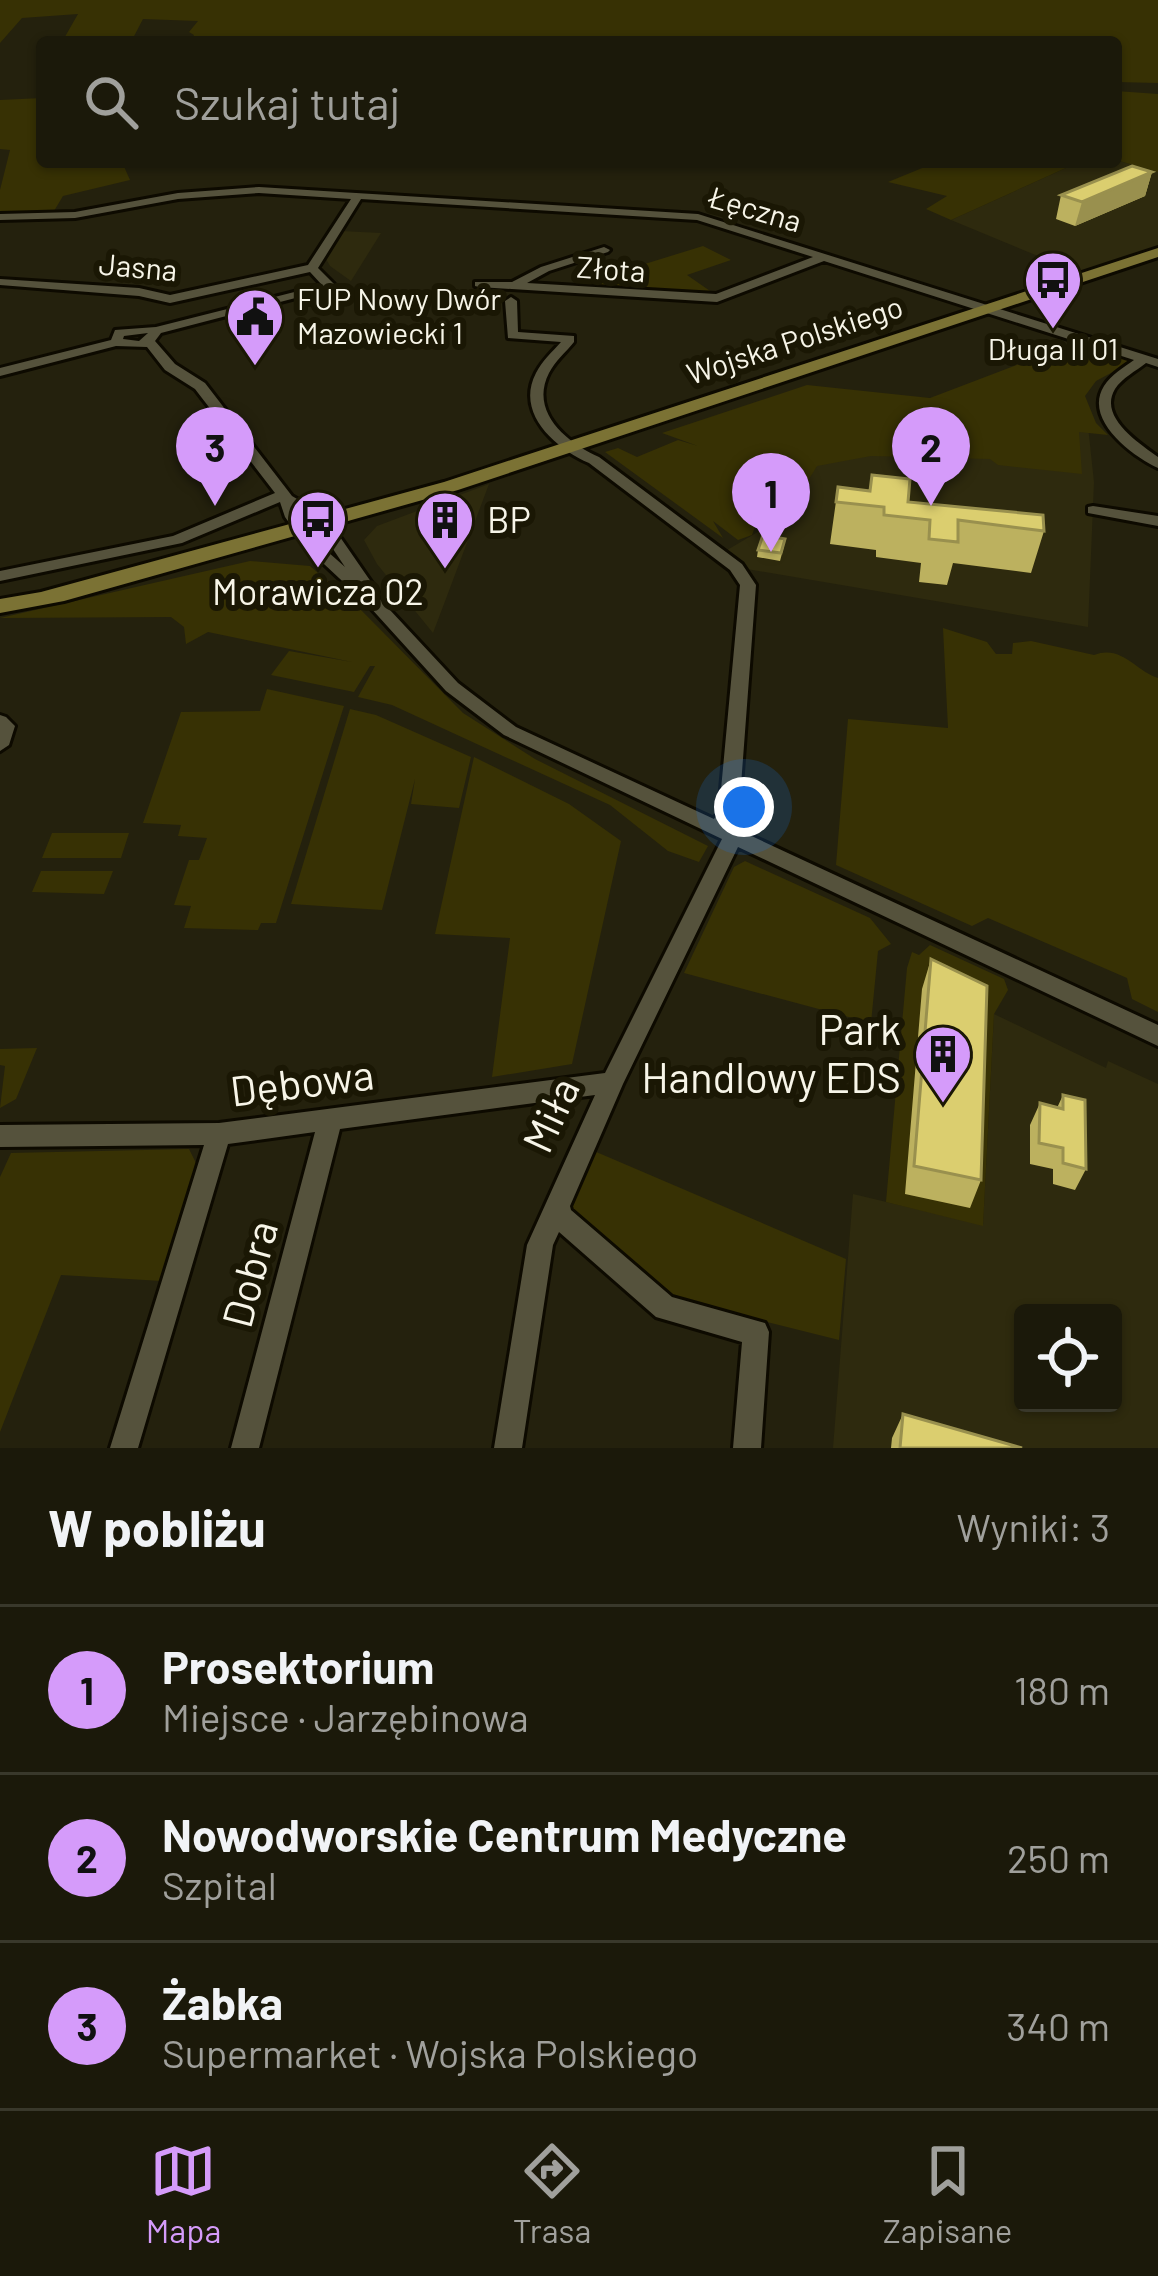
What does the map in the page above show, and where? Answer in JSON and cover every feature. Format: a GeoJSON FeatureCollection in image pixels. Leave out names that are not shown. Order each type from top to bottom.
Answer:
{"type":"FeatureCollection","features":[{"type":"Feature","properties":{"kind":"main road","name":"Wojska Polskiego"},"geometry":{"type":"LineString","coordinates":[[0,606],[147,581],[451,486],[1158,252]]}},
{"type":"Feature","properties":{"kind":"street","name":"Łęczna"},"geometry":{"type":"LineString","coordinates":[[0,217],[75,214],[219,191],[359,194],[698,217],[1151,361]]}},
{"type":"Feature","properties":{"kind":"street"},"geometry":{"type":"LineString","coordinates":[[0,372],[116,342],[133,346],[150,334],[330,286],[312,268],[359,194]]}},
{"type":"Feature","properties":{"kind":"street","name":"Złota"},"geometry":{"type":"LineString","coordinates":[[511,294],[525,277],[604,250]]}},
{"type":"Feature","properties":{"kind":"street","name":"Złota"},"geometry":{"type":"LineString","coordinates":[[479,284],[511,294],[706,298],[727,296],[826,256]]}},
{"type":"Feature","properties":{"kind":"street","name":"Jasna"},"geometry":{"type":"LineString","coordinates":[[0,282],[187,298],[312,268]]}},
{"type":"Feature","properties":{"kind":"street"},"geometry":{"type":"LineString","coordinates":[[511,294],[512,335],[570,339],[541,375],[535,397],[541,418],[569,447]]}},
{"type":"Feature","properties":{"kind":"street"},"geometry":{"type":"LineString","coordinates":[[157,296],[145,314],[150,334],[170,367],[200,386],[313,530],[335,570],[375,602],[452,687],[509,731],[1158,1036]]}},
{"type":"Feature","properties":{"kind":"street"},"geometry":{"type":"LineString","coordinates":[[1151,361],[1110,385],[1103,401],[1105,413],[1118,430],[1158,464]]}},
{"type":"Feature","properties":{"kind":"street","name":"Miła"},"geometry":{"type":"LineString","coordinates":[[508,1448],[540,1245],[725,833],[748,585],[736,567],[594,460],[569,447]]}},
{"type":"Feature","properties":{"kind":"street"},"geometry":{"type":"LineString","coordinates":[[0,576],[177,540],[285,497]]}},
{"type":"Feature","properties":{"kind":"street"},"geometry":{"type":"LineString","coordinates":[[1094,510],[1158,521]]}},
{"type":"Feature","properties":{"kind":"street"},"geometry":{"type":"LineString","coordinates":[[0,721],[6,726],[0,745]]}},
{"type":"Feature","properties":{"kind":"street","name":"Dębowa"},"geometry":{"type":"LineString","coordinates":[[0,1136],[219,1133],[612,1082]]}},
{"type":"Feature","properties":{"kind":"street","name":"Dobra"},"geometry":{"type":"LineString","coordinates":[[245,1448],[330,1120]]}},
{"type":"Feature","properties":{"kind":"street","name":"Dobra"},"geometry":{"type":"LineString","coordinates":[[124,1448],[219,1133]]}},
{"type":"Feature","properties":{"kind":"street"},"geometry":{"type":"LineString","coordinates":[[557,1203],[559,1216],[665,1308],[756,1332],[747,1448]]}},
{"type":"Feature","properties":{"kind":"shaded area"},"geometry":{"type":"Polygon","coordinates":[[[0,0],[1158,0],[1158,83],[1122,82],[1122,36],[194,36],[189,32],[198,21],[143,19],[134,36],[65,36],[78,14],[22,18],[0,43],[0,0]]]}},
{"type":"Feature","properties":{"kind":"shaded area"},"geometry":{"type":"Polygon","coordinates":[[[1122,91],[1158,94],[1158,172],[1122,162],[1122,91]]]}},
{"type":"Feature","properties":{"kind":"shaded area"},"geometry":{"type":"Polygon","coordinates":[[[36,98],[36,168],[125,168],[130,180],[63,196],[54,211],[0,214],[0,190],[10,150],[0,149],[0,100],[36,98]]]}},
{"type":"Feature","properties":{"kind":"shaded area"},"geometry":{"type":"Polygon","coordinates":[[[1122,162],[1158,172],[1158,247],[1079,273],[951,220],[1066,168],[1122,168],[1122,162]]]}},
{"type":"Feature","properties":{"kind":"shaded area"},"geometry":{"type":"Polygon","coordinates":[[[922,168],[1066,168],[951,220],[926,209],[947,196],[888,182],[922,168]]]}},
{"type":"Feature","properties":{"kind":"shaded area"},"geometry":{"type":"Polygon","coordinates":[[[341,231],[381,233],[351,281],[330,266],[324,255],[341,231]]]}},
{"type":"Feature","properties":{"kind":"shaded area"},"geometry":{"type":"Polygon","coordinates":[[[703,246],[731,260],[687,275],[713,293],[567,288],[703,246]]]}},
{"type":"Feature","properties":{"kind":"shaded area"},"geometry":{"type":"Polygon","coordinates":[[[1077,342],[1135,360],[1096,381],[1085,396],[1096,423],[1108,435],[1079,432],[1082,474],[998,465],[990,459],[871,456],[817,466],[798,497],[768,493],[752,535],[738,540],[713,521],[723,538],[605,452],[618,448],[637,457],[678,440],[698,446],[662,433],[807,385],[930,398],[1077,342]]]}},
{"type":"Feature","properties":{"kind":"shaded area"},"geometry":{"type":"Polygon","coordinates":[[[807,388],[1088,426],[1094,482],[1088,627],[747,569],[717,556],[761,530],[807,388]]]}},
{"type":"Feature","properties":{"kind":"shaded area"},"geometry":{"type":"Polygon","coordinates":[[[489,484],[433,633],[377,564],[364,540],[377,526],[489,484]]]}},
{"type":"Feature","properties":{"kind":"shaded area"},"geometry":{"type":"Polygon","coordinates":[[[250,561],[310,566],[463,713],[535,759],[708,846],[699,862],[668,851],[610,805],[392,705],[358,697],[375,666],[370,666],[354,692],[271,675],[289,651],[352,662],[208,632],[186,644],[184,627],[171,617],[0,618],[250,561]]]}},
{"type":"Feature","properties":{"kind":"shaded area"},"geometry":{"type":"Polygon","coordinates":[[[943,628],[987,642],[996,654],[1012,654],[1013,643],[1031,641],[1094,655],[1112,653],[1158,678],[1158,1012],[1132,999],[1127,978],[988,918],[972,926],[836,865],[848,719],[948,728],[943,628]]]}},
{"type":"Feature","properties":{"kind":"shaded area"},"geometry":{"type":"Polygon","coordinates":[[[267,689],[344,706],[276,923],[261,923],[258,930],[184,928],[191,906],[174,905],[189,860],[199,860],[207,838],[178,836],[181,825],[143,823],[181,712],[260,711],[267,689]]]}},
{"type":"Feature","properties":{"kind":"shaded area"},"geometry":{"type":"Polygon","coordinates":[[[350,709],[376,715],[471,757],[459,808],[411,804],[415,779],[382,910],[291,904],[350,709]]]}},
{"type":"Feature","properties":{"kind":"shaded area"},"geometry":{"type":"Polygon","coordinates":[[[474,757],[569,804],[621,841],[572,1064],[492,1077],[510,938],[435,934],[474,757]]]}},
{"type":"Feature","properties":{"kind":"shaded area"},"geometry":{"type":"Polygon","coordinates":[[[52,833],[129,833],[121,858],[42,858],[52,833]]]}},
{"type":"Feature","properties":{"kind":"shaded area"},"geometry":{"type":"Polygon","coordinates":[[[745,861],[870,918],[891,944],[878,951],[871,1023],[684,973],[734,867],[745,861]]]}},
{"type":"Feature","properties":{"kind":"shaded area"},"geometry":{"type":"Polygon","coordinates":[[[41,871],[113,871],[104,894],[32,892],[41,871]]]}},
{"type":"Feature","properties":{"kind":"shaded area"},"geometry":{"type":"Polygon","coordinates":[[[930,945],[1004,979],[1008,990],[994,1014],[983,1226],[886,1202],[907,968],[912,952],[919,955],[930,945]]]}},
{"type":"Feature","properties":{"kind":"shaded area"},"geometry":{"type":"Polygon","coordinates":[[[994,1014],[1106,1068],[1108,1061],[1158,1084],[1158,1448],[833,1448],[853,1194],[983,1225],[994,1014]]]}},
{"type":"Feature","properties":{"kind":"shaded area"},"geometry":{"type":"Polygon","coordinates":[[[37,1048],[16,1099],[0,1108],[5,1066],[0,1065],[0,1049],[37,1048]]]}},
{"type":"Feature","properties":{"kind":"shaded area"},"geometry":{"type":"Polygon","coordinates":[[[189,1149],[196,1163],[162,1281],[61,1275],[0,1432],[0,1177],[11,1153],[189,1149]]]}},
{"type":"Feature","properties":{"kind":"shaded area"},"geometry":{"type":"Polygon","coordinates":[[[594,1151],[846,1259],[839,1340],[670,1298],[559,1231],[594,1151]]]}},
{"type":"Feature","properties":{"kind":"building"},"geometry":{"type":"Polygon","coordinates":[[[1132,166],[1152,172],[1082,202],[1061,195],[1132,166]]]}},
{"type":"Feature","properties":{"kind":"building"},"geometry":{"type":"Polygon","coordinates":[[[872,475],[910,479],[908,502],[1043,515],[1044,531],[958,520],[958,542],[929,539],[930,520],[884,515],[884,507],[836,502],[838,487],[870,491],[872,475]]]}},
{"type":"Feature","properties":{"kind":"building"},"geometry":{"type":"Polygon","coordinates":[[[763,535],[785,539],[781,553],[758,550],[763,535]]]}},
{"type":"Feature","properties":{"kind":"building","name":"Park Handlowy EDS"},"geometry":{"type":"Polygon","coordinates":[[[931,959],[987,986],[981,1180],[914,1166],[931,959]]]}},
{"type":"Feature","properties":{"kind":"building"},"geometry":{"type":"Polygon","coordinates":[[[1063,1095],[1085,1100],[1086,1169],[1063,1163],[1063,1148],[1039,1143],[1040,1103],[1063,1109],[1063,1095]]]}},
{"type":"Feature","properties":{"kind":"building"},"geometry":{"type":"Polygon","coordinates":[[[903,1414],[1022,1448],[900,1448],[903,1414]]]}},
{"type":"Feature","properties":{"kind":"place","name":"Długa II 01"},"geometry":{"type":"Point","coordinates":[1053,331]}},
{"type":"Feature","properties":{"kind":"place","name":"FUP Nowy Dwór Mazowiecki 1"},"geometry":{"type":"Point","coordinates":[255,368]}},
{"type":"Feature","properties":{"kind":"place","name":"Żabka"},"geometry":{"type":"Point","coordinates":[215,506]}},
{"type":"Feature","properties":{"kind":"place","name":"Nowodworskie Centrum Medyczne"},"geometry":{"type":"Point","coordinates":[931,506]}},
{"type":"Feature","properties":{"kind":"place","name":"Prosektorium"},"geometry":{"type":"Point","coordinates":[771,552]}},
{"type":"Feature","properties":{"kind":"place","name":"Morawicza 02"},"geometry":{"type":"Point","coordinates":[318,570]}},
{"type":"Feature","properties":{"kind":"place","name":"BP"},"geometry":{"type":"Point","coordinates":[445,571]}},
{"type":"Feature","properties":{"kind":"place","name":"Park Handlowy EDS"},"geometry":{"type":"Point","coordinates":[943,1105]}}]}
